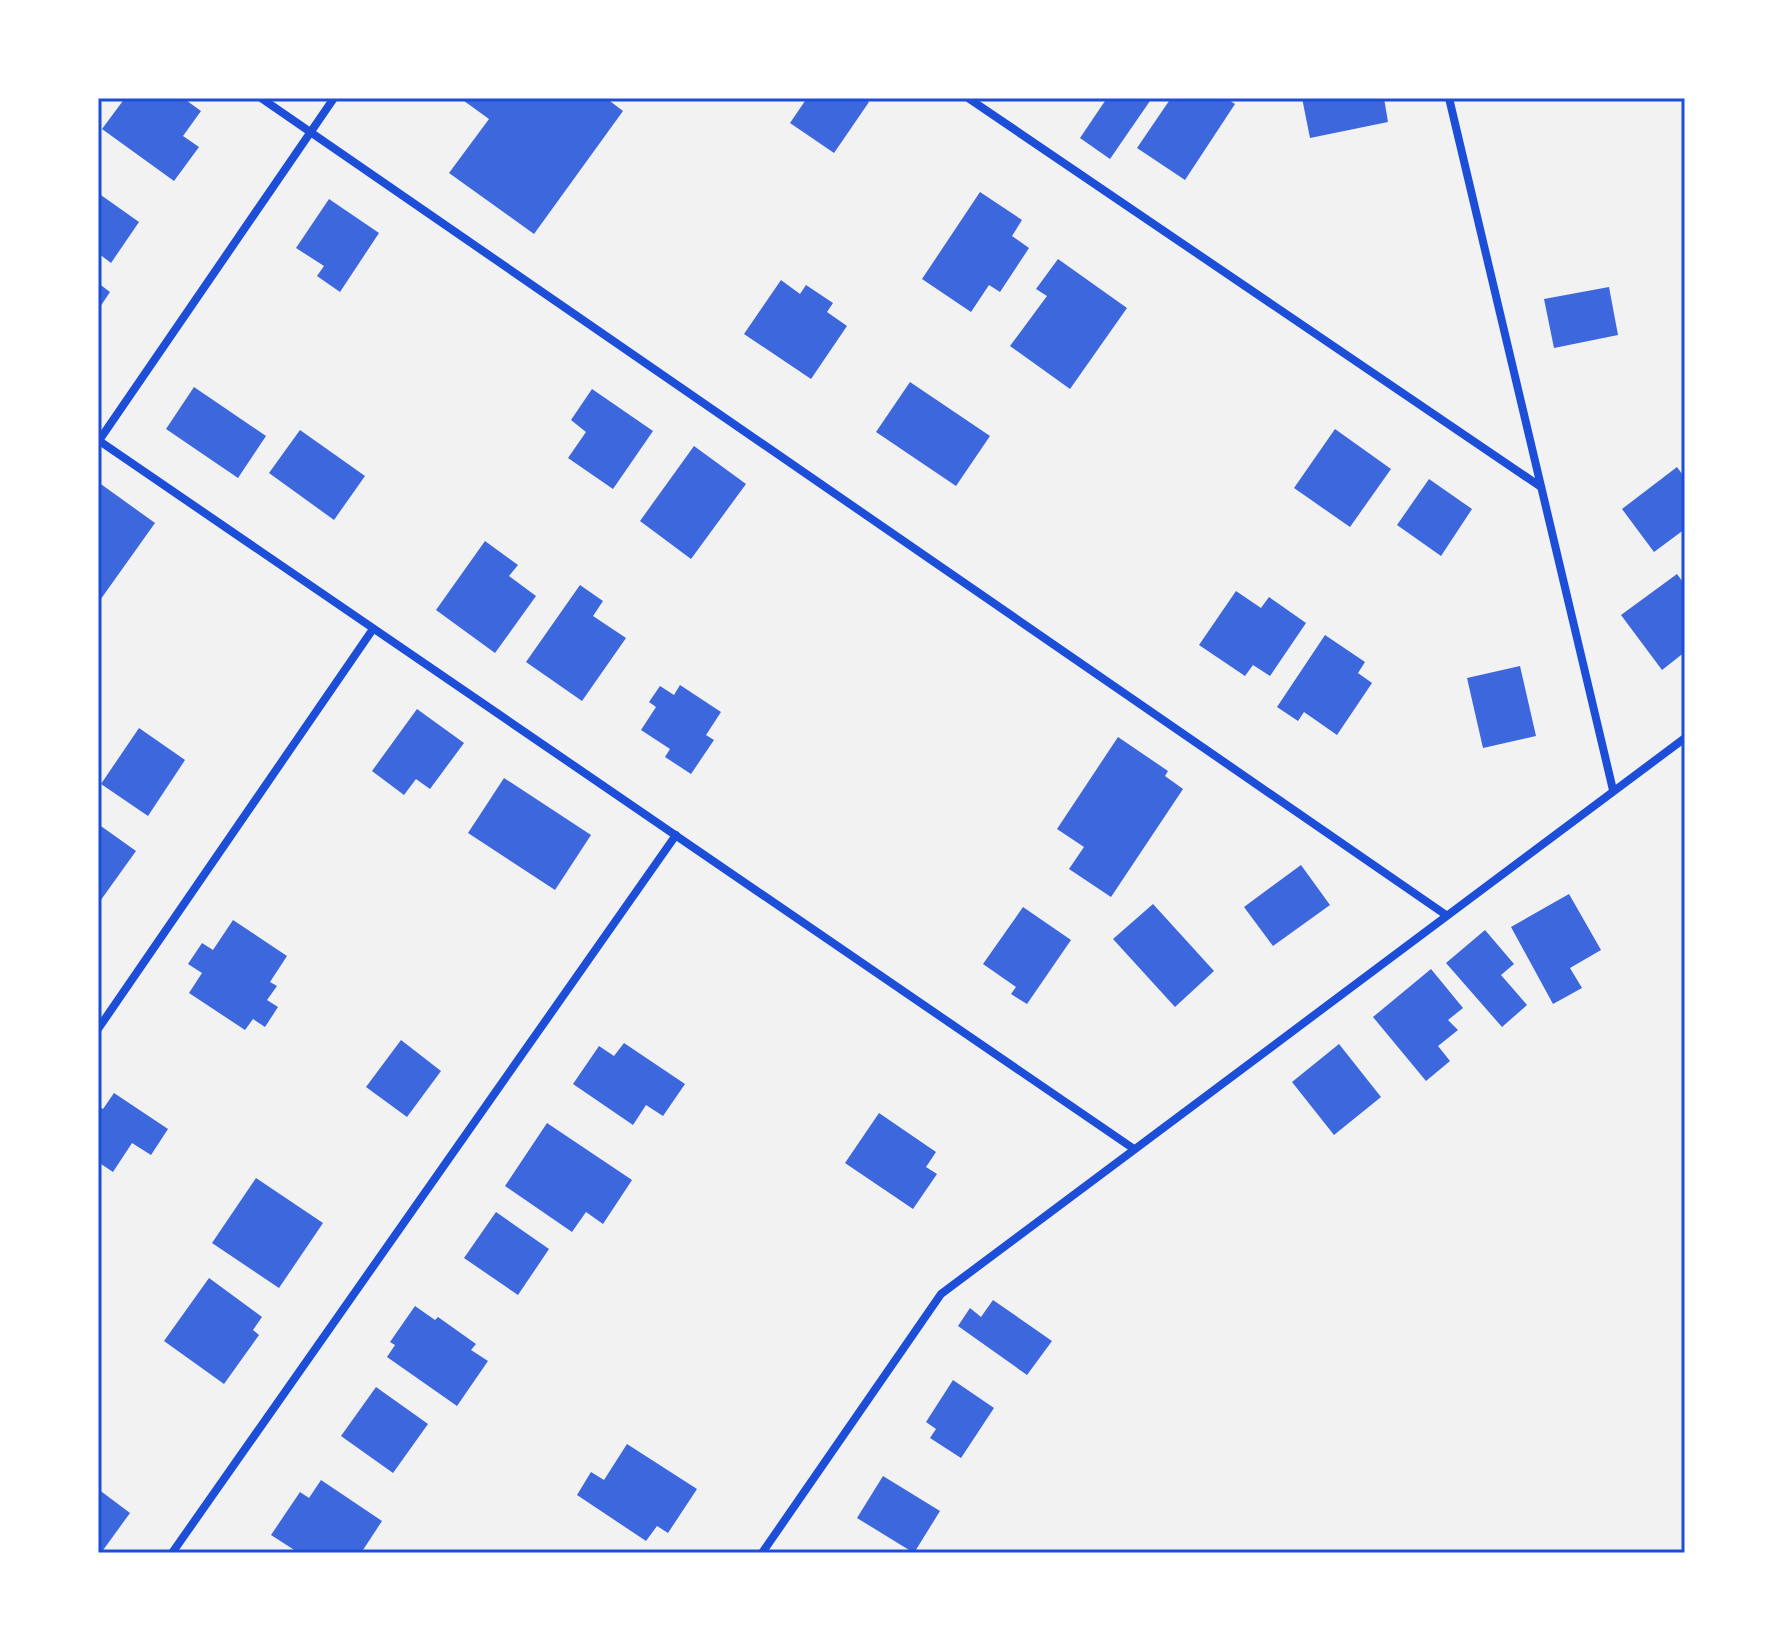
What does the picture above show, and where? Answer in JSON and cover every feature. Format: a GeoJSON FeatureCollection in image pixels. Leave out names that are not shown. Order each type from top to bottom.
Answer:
{"type":"FeatureCollection","features":[{"type":"Feature","properties":{"kind":"street"},"geometry":{"type":"LineString","coordinates":[[261,98],[1446,915]]}},
{"type":"Feature","properties":{"kind":"street"},"geometry":{"type":"LineString","coordinates":[[334,98],[98,441],[1134,1149]]}},
{"type":"Feature","properties":{"kind":"street"},"geometry":{"type":"LineString","coordinates":[[968,98],[1541,487]]}},
{"type":"Feature","properties":{"kind":"street"},"geometry":{"type":"LineString","coordinates":[[1449,98],[1613,790]]}},
{"type":"Feature","properties":{"kind":"street"},"geometry":{"type":"LineString","coordinates":[[98,1029],[373,629]]}},
{"type":"Feature","properties":{"kind":"street"},"geometry":{"type":"LineString","coordinates":[[762,1553],[941,1294],[1685,738]]}},
{"type":"Feature","properties":{"kind":"street"},"geometry":{"type":"LineString","coordinates":[[172,1553],[676,835]]}},
{"type":"Feature","properties":{"kind":"building"},"geometry":{"type":"Polygon","coordinates":[[[125,98],[183,98],[201,111],[183,136],[199,147],[174,181],[102,129],[125,98]]]}},
{"type":"Feature","properties":{"kind":"building"},"geometry":{"type":"Polygon","coordinates":[[[460,98],[606,98],[623,111],[534,234],[449,173],[489,119],[460,98]]]}},
{"type":"Feature","properties":{"kind":"building"},"geometry":{"type":"Polygon","coordinates":[[[807,98],[863,98],[869,102],[834,153],[790,123],[807,98]]]}},
{"type":"Feature","properties":{"kind":"building"},"geometry":{"type":"Polygon","coordinates":[[[1107,98],[1152,98],[1110,159],[1080,138],[1107,98]]]}},
{"type":"Feature","properties":{"kind":"building"},"geometry":{"type":"Polygon","coordinates":[[[1171,98],[1226,98],[1235,104],[1185,180],[1137,148],[1171,98]]]}},
{"type":"Feature","properties":{"kind":"building"},"geometry":{"type":"Polygon","coordinates":[[[1302,98],[1384,98],[1388,122],[1310,138],[1302,98]]]}},
{"type":"Feature","properties":{"kind":"building"},"geometry":{"type":"Polygon","coordinates":[[[980,192],[1022,220],[1012,236],[1029,248],[1000,292],[989,285],[971,312],[922,279],[980,192]]]}},
{"type":"Feature","properties":{"kind":"building"},"geometry":{"type":"Polygon","coordinates":[[[98,193],[139,222],[111,263],[98,253],[98,193]]]}},
{"type":"Feature","properties":{"kind":"building"},"geometry":{"type":"Polygon","coordinates":[[[329,199],[379,233],[340,292],[317,276],[324,266],[296,248],[329,199]]]}},
{"type":"Feature","properties":{"kind":"building"},"geometry":{"type":"Polygon","coordinates":[[[1058,259],[1127,308],[1070,389],[1010,346],[1047,296],[1036,289],[1058,259]]]}},
{"type":"Feature","properties":{"kind":"building"},"geometry":{"type":"Polygon","coordinates":[[[781,280],[800,294],[806,285],[833,303],[827,312],[847,326],[811,379],[744,334],[781,280]]]}},
{"type":"Feature","properties":{"kind":"building"},"geometry":{"type":"Polygon","coordinates":[[[98,283],[110,292],[98,310],[98,283]]]}},
{"type":"Feature","properties":{"kind":"building"},"geometry":{"type":"Polygon","coordinates":[[[1609,287],[1618,335],[1554,348],[1544,299],[1609,287]]]}},
{"type":"Feature","properties":{"kind":"building"},"geometry":{"type":"Polygon","coordinates":[[[910,382],[990,436],[956,486],[876,432],[910,382]]]}},
{"type":"Feature","properties":{"kind":"building"},"geometry":{"type":"Polygon","coordinates":[[[194,387],[266,436],[238,478],[166,429],[194,387]]]}},
{"type":"Feature","properties":{"kind":"building"},"geometry":{"type":"Polygon","coordinates":[[[592,389],[653,431],[613,489],[568,458],[586,432],[571,420],[592,389]]]}},
{"type":"Feature","properties":{"kind":"building"},"geometry":{"type":"Polygon","coordinates":[[[1335,429],[1391,469],[1350,527],[1294,488],[1335,429]]]}},
{"type":"Feature","properties":{"kind":"building"},"geometry":{"type":"Polygon","coordinates":[[[300,430],[365,476],[334,520],[269,473],[300,430]]]}},
{"type":"Feature","properties":{"kind":"building"},"geometry":{"type":"Polygon","coordinates":[[[694,446],[746,484],[691,559],[640,521],[694,446]]]}},
{"type":"Feature","properties":{"kind":"building"},"geometry":{"type":"Polygon","coordinates":[[[1677,467],[1685,478],[1685,529],[1654,552],[1622,509],[1677,467]]]}},
{"type":"Feature","properties":{"kind":"building"},"geometry":{"type":"Polygon","coordinates":[[[1429,479],[1472,509],[1441,556],[1397,525],[1429,479]]]}},
{"type":"Feature","properties":{"kind":"building"},"geometry":{"type":"Polygon","coordinates":[[[98,482],[155,523],[98,603],[98,482]]]}},
{"type":"Feature","properties":{"kind":"building"},"geometry":{"type":"Polygon","coordinates":[[[485,541],[518,565],[509,576],[536,596],[495,653],[436,610],[485,541]]]}},
{"type":"Feature","properties":{"kind":"building"},"geometry":{"type":"Polygon","coordinates":[[[1677,574],[1685,585],[1685,652],[1662,670],[1621,615],[1677,574]]]}},
{"type":"Feature","properties":{"kind":"building"},"geometry":{"type":"Polygon","coordinates":[[[580,585],[603,601],[593,616],[626,638],[582,701],[526,662],[580,585]]]}},
{"type":"Feature","properties":{"kind":"building"},"geometry":{"type":"Polygon","coordinates":[[[1236,591],[1261,608],[1269,597],[1306,623],[1270,676],[1253,665],[1245,676],[1199,645],[1236,591]]]}},
{"type":"Feature","properties":{"kind":"building"},"geometry":{"type":"Polygon","coordinates":[[[1325,635],[1365,662],[1358,673],[1372,683],[1337,735],[1304,712],[1298,721],[1277,707],[1325,635]]]}},
{"type":"Feature","properties":{"kind":"building"},"geometry":{"type":"Polygon","coordinates":[[[1520,666],[1536,736],[1483,748],[1467,678],[1520,666]]]}},
{"type":"Feature","properties":{"kind":"building"},"geometry":{"type":"Polygon","coordinates":[[[680,685],[721,712],[706,735],[714,740],[691,774],[665,757],[670,749],[641,730],[656,707],[649,702],[660,686],[674,695],[680,685]]]}},
{"type":"Feature","properties":{"kind":"building"},"geometry":{"type":"Polygon","coordinates":[[[417,709],[464,743],[430,789],[416,779],[404,795],[372,771],[417,709]]]}},
{"type":"Feature","properties":{"kind":"building"},"geometry":{"type":"Polygon","coordinates":[[[139,728],[185,760],[148,816],[101,784],[139,728]]]}},
{"type":"Feature","properties":{"kind":"building"},"geometry":{"type":"Polygon","coordinates":[[[1118,737],[1168,771],[1165,776],[1183,789],[1111,897],[1069,869],[1084,847],[1057,829],[1118,737]]]}},
{"type":"Feature","properties":{"kind":"building"},"geometry":{"type":"Polygon","coordinates":[[[504,778],[591,835],[555,890],[468,833],[504,778]]]}},
{"type":"Feature","properties":{"kind":"building"},"geometry":{"type":"Polygon","coordinates":[[[98,824],[136,851],[98,904],[98,824]]]}},
{"type":"Feature","properties":{"kind":"building"},"geometry":{"type":"Polygon","coordinates":[[[1301,865],[1330,905],[1273,946],[1244,907],[1301,865]]]}},
{"type":"Feature","properties":{"kind":"building"},"geometry":{"type":"Polygon","coordinates":[[[1569,894],[1601,950],[1570,968],[1582,988],[1553,1004],[1511,927],[1569,894]]]}},
{"type":"Feature","properties":{"kind":"building"},"geometry":{"type":"Polygon","coordinates":[[[1153,904],[1214,971],[1175,1007],[1113,939],[1153,904]]]}},
{"type":"Feature","properties":{"kind":"building"},"geometry":{"type":"Polygon","coordinates":[[[1023,907],[1071,940],[1027,1004],[1011,994],[1016,987],[983,964],[1023,907]]]}},
{"type":"Feature","properties":{"kind":"building"},"geometry":{"type":"Polygon","coordinates":[[[233,920],[287,956],[270,982],[277,986],[267,1000],[278,1007],[265,1027],[253,1019],[245,1030],[189,993],[202,973],[188,964],[202,943],[213,950],[233,920]]]}},
{"type":"Feature","properties":{"kind":"building"},"geometry":{"type":"Polygon","coordinates":[[[1485,930],[1514,964],[1501,975],[1527,1005],[1502,1027],[1446,963],[1485,930]]]}},
{"type":"Feature","properties":{"kind":"building"},"geometry":{"type":"Polygon","coordinates":[[[1431,969],[1463,1008],[1448,1020],[1458,1030],[1438,1046],[1450,1061],[1426,1081],[1373,1017],[1431,969]]]}},
{"type":"Feature","properties":{"kind":"building"},"geometry":{"type":"Polygon","coordinates":[[[401,1040],[441,1071],[407,1117],[366,1087],[401,1040]]]}},
{"type":"Feature","properties":{"kind":"building"},"geometry":{"type":"Polygon","coordinates":[[[624,1043],[685,1084],[663,1116],[646,1105],[633,1125],[573,1084],[599,1046],[614,1056],[624,1043]]]}},
{"type":"Feature","properties":{"kind":"building"},"geometry":{"type":"Polygon","coordinates":[[[1339,1044],[1381,1097],[1334,1135],[1292,1082],[1339,1044]]]}},
{"type":"Feature","properties":{"kind":"building"},"geometry":{"type":"Polygon","coordinates":[[[114,1093],[168,1129],[151,1155],[132,1143],[113,1172],[98,1162],[98,1106],[103,1109],[114,1093]]]}},
{"type":"Feature","properties":{"kind":"building"},"geometry":{"type":"Polygon","coordinates":[[[879,1113],[936,1152],[926,1167],[937,1174],[913,1209],[845,1163],[879,1113]]]}},
{"type":"Feature","properties":{"kind":"building"},"geometry":{"type":"Polygon","coordinates":[[[547,1123],[632,1180],[603,1224],[586,1212],[572,1232],[505,1186],[547,1123]]]}},
{"type":"Feature","properties":{"kind":"building"},"geometry":{"type":"Polygon","coordinates":[[[256,1178],[323,1223],[279,1288],[212,1243],[256,1178]]]}},
{"type":"Feature","properties":{"kind":"building"},"geometry":{"type":"Polygon","coordinates":[[[496,1212],[549,1249],[518,1295],[464,1258],[496,1212]]]}},
{"type":"Feature","properties":{"kind":"building"},"geometry":{"type":"Polygon","coordinates":[[[209,1278],[262,1317],[253,1330],[259,1335],[224,1384],[164,1341],[209,1278]]]}},
{"type":"Feature","properties":{"kind":"building"},"geometry":{"type":"Polygon","coordinates":[[[993,1300],[1052,1341],[1027,1375],[958,1326],[970,1308],[981,1317],[993,1300]]]}},
{"type":"Feature","properties":{"kind":"building"},"geometry":{"type":"Polygon","coordinates":[[[415,1306],[435,1320],[438,1317],[476,1344],[471,1350],[488,1361],[457,1406],[387,1357],[395,1345],[390,1342],[415,1306]]]}},
{"type":"Feature","properties":{"kind":"building"},"geometry":{"type":"Polygon","coordinates":[[[953,1380],[994,1408],[961,1458],[930,1438],[936,1429],[926,1422],[953,1380]]]}},
{"type":"Feature","properties":{"kind":"building"},"geometry":{"type":"Polygon","coordinates":[[[376,1387],[428,1424],[393,1473],[341,1436],[376,1387]]]}},
{"type":"Feature","properties":{"kind":"building"},"geometry":{"type":"Polygon","coordinates":[[[627,1444],[697,1489],[668,1533],[657,1526],[646,1541],[577,1495],[591,1472],[604,1480],[627,1444]]]}},
{"type":"Feature","properties":{"kind":"building"},"geometry":{"type":"Polygon","coordinates":[[[883,1476],[940,1511],[914,1553],[857,1518],[883,1476]]]}},
{"type":"Feature","properties":{"kind":"building"},"geometry":{"type":"Polygon","coordinates":[[[321,1480],[382,1521],[361,1553],[299,1553],[271,1535],[300,1492],[309,1498],[321,1480]]]}},
{"type":"Feature","properties":{"kind":"building"},"geometry":{"type":"Polygon","coordinates":[[[98,1489],[130,1513],[101,1553],[98,1553],[98,1489]]]}}]}
